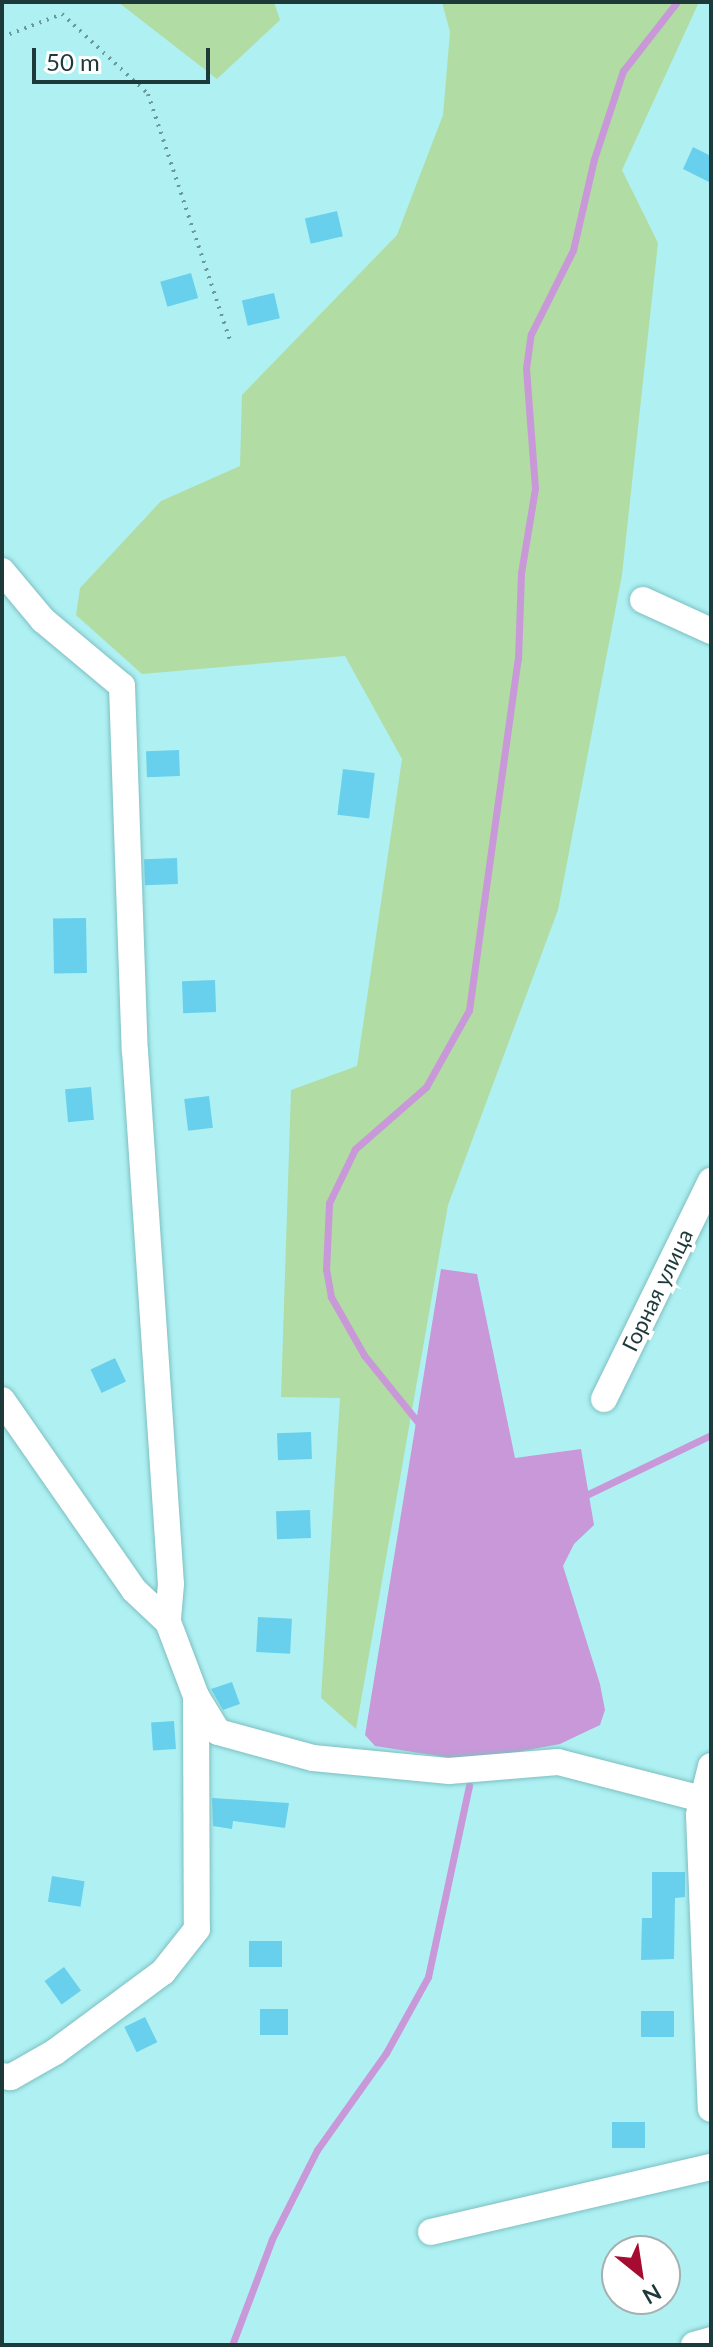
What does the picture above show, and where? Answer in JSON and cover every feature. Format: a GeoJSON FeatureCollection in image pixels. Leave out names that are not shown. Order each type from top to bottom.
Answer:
{"type":"FeatureCollection","features":[{"type":"Feature","properties":{"kind":"street"},"geometry":{"type":"LineString","coordinates":[[2,571],[43,620],[122,686],[135,1051],[171,1584],[168,1622],[196,1696],[218,1732],[313,1758],[449,1771],[558,1762],[702,1799]]}},
{"type":"Feature","properties":{"kind":"street"},"geometry":{"type":"LineString","coordinates":[[643,600],[711,631]]}},
{"type":"Feature","properties":{"kind":"street","name":"Горная улица"},"geometry":{"type":"LineString","coordinates":[[604,1399],[711,1181]]}},
{"type":"Feature","properties":{"kind":"street"},"geometry":{"type":"LineString","coordinates":[[2,1400],[134,1590],[168,1622]]}},
{"type":"Feature","properties":{"kind":"street"},"geometry":{"type":"LineString","coordinates":[[2,2076],[11,2077],[55,2052],[163,1972],[197,1929],[196,1696]]}},
{"type":"Feature","properties":{"kind":"street"},"geometry":{"type":"LineString","coordinates":[[711,1766],[702,1799],[711,2109]]}},
{"type":"Feature","properties":{"kind":"street"},"geometry":{"type":"LineString","coordinates":[[431,2232],[711,2167]]}},
{"type":"Feature","properties":{"kind":"street"},"geometry":{"type":"LineString","coordinates":[[694,2345],[711,2340]]}},
{"type":"Feature","properties":{"kind":"path"},"geometry":{"type":"LineString","coordinates":[[2,37],[62,14],[148,94],[230,341]]}},
{"type":"Feature","properties":{"kind":"green space"},"geometry":{"type":"Polygon","coordinates":[[[118,2],[274,2],[280,20],[217,79],[118,2]]]}},
{"type":"Feature","properties":{"kind":"green space"},"geometry":{"type":"Polygon","coordinates":[[[442,2],[699,2],[622,170],[658,243],[622,575],[558,910],[448,1205],[356,1729],[321,1698],[340,1398],[281,1397],[291,1090],[357,1066],[402,759],[345,656],[142,674],[76,615],[80,588],[161,501],[240,466],[242,395],[397,235],[443,115],[450,32],[442,2]]]}},
{"type":"Feature","properties":{"kind":"shaded area"},"geometry":{"type":"Polygon","coordinates":[[[441,1269],[477,1274],[515,1458],[581,1449],[594,1525],[574,1544],[563,1566],[600,1684],[605,1710],[600,1725],[560,1744],[470,1761],[375,1746],[365,1735],[441,1269]]]}},
{"type":"Feature","properties":{"kind":"building"},"geometry":{"type":"Polygon","coordinates":[[[693,147],[711,156],[711,183],[683,169],[693,147]]]}},
{"type":"Feature","properties":{"kind":"building"},"geometry":{"type":"Polygon","coordinates":[[[337,211],[343,236],[311,244],[305,218],[337,211]]]}},
{"type":"Feature","properties":{"kind":"building"},"geometry":{"type":"Polygon","coordinates":[[[191,273],[198,298],[167,307],[160,282],[191,273]]]}},
{"type":"Feature","properties":{"kind":"building"},"geometry":{"type":"Polygon","coordinates":[[[274,293],[280,318],[248,326],[242,300],[274,293]]]}},
{"type":"Feature","properties":{"kind":"building"},"geometry":{"type":"Polygon","coordinates":[[[179,750],[180,776],[147,777],[146,751],[179,750]]]}},
{"type":"Feature","properties":{"kind":"building"},"geometry":{"type":"Polygon","coordinates":[[[343,769],[375,773],[369,819],[337,815],[343,769]]]}},
{"type":"Feature","properties":{"kind":"building"},"geometry":{"type":"Polygon","coordinates":[[[177,858],[178,884],[145,885],[144,859],[177,858]]]}},
{"type":"Feature","properties":{"kind":"building"},"geometry":{"type":"Polygon","coordinates":[[[86,918],[87,973],[54,974],[53,919],[86,918]]]}},
{"type":"Feature","properties":{"kind":"building"},"geometry":{"type":"Polygon","coordinates":[[[215,980],[216,1012],[183,1013],[182,981],[215,980]]]}},
{"type":"Feature","properties":{"kind":"building"},"geometry":{"type":"Polygon","coordinates":[[[91,1087],[94,1120],[68,1122],[65,1089],[91,1087]]]}},
{"type":"Feature","properties":{"kind":"building"},"geometry":{"type":"Polygon","coordinates":[[[209,1096],[213,1128],[188,1131],[184,1099],[209,1096]]]}},
{"type":"Feature","properties":{"kind":"building"},"geometry":{"type":"Polygon","coordinates":[[[115,1358],[126,1382],[102,1393],[91,1369],[115,1358]]]}},
{"type":"Feature","properties":{"kind":"building"},"geometry":{"type":"Polygon","coordinates":[[[311,1432],[312,1459],[278,1460],[277,1433],[311,1432]]]}},
{"type":"Feature","properties":{"kind":"building"},"geometry":{"type":"Polygon","coordinates":[[[310,1510],[311,1538],[277,1539],[276,1511],[310,1510]]]}},
{"type":"Feature","properties":{"kind":"building"},"geometry":{"type":"Polygon","coordinates":[[[258,1617],[292,1619],[290,1654],[256,1652],[258,1617]]]}},
{"type":"Feature","properties":{"kind":"building"},"geometry":{"type":"Polygon","coordinates":[[[232,1682],[240,1704],[223,1710],[211,1689],[232,1682]]]}},
{"type":"Feature","properties":{"kind":"building"},"geometry":{"type":"Polygon","coordinates":[[[174,1721],[176,1749],[153,1751],[151,1723],[174,1721]]]}},
{"type":"Feature","properties":{"kind":"building"},"geometry":{"type":"Polygon","coordinates":[[[212,1798],[289,1803],[285,1828],[233,1821],[232,1829],[213,1826],[212,1798]]]}},
{"type":"Feature","properties":{"kind":"building"},"geometry":{"type":"Polygon","coordinates":[[[652,1872],[685,1872],[685,1897],[675,1898],[674,1959],[641,1960],[642,1918],[652,1918],[652,1872]]]}},
{"type":"Feature","properties":{"kind":"building"},"geometry":{"type":"Polygon","coordinates":[[[52,1876],[85,1881],[81,1907],[48,1902],[52,1876]]]}},
{"type":"Feature","properties":{"kind":"building"},"geometry":{"type":"Polygon","coordinates":[[[249,1941],[282,1941],[282,1967],[249,1967],[249,1941]]]}},
{"type":"Feature","properties":{"kind":"building"},"geometry":{"type":"Polygon","coordinates":[[[64,1967],[81,1990],[62,2005],[45,1981],[64,1967]]]}},
{"type":"Feature","properties":{"kind":"building"},"geometry":{"type":"Polygon","coordinates":[[[260,2009],[288,2009],[288,2035],[260,2035],[260,2009]]]}},
{"type":"Feature","properties":{"kind":"building"},"geometry":{"type":"Polygon","coordinates":[[[641,2011],[674,2011],[674,2037],[641,2037],[641,2011]]]}},
{"type":"Feature","properties":{"kind":"building"},"geometry":{"type":"Polygon","coordinates":[[[145,2017],[157,2042],[137,2052],[124,2027],[145,2017]]]}},
{"type":"Feature","properties":{"kind":"building"},"geometry":{"type":"Polygon","coordinates":[[[612,2122],[645,2122],[645,2148],[612,2148],[612,2122]]]}},
{"type":"Feature","properties":{"kind":"waterway"},"geometry":{"type":"LineString","coordinates":[[421,1426],[364,1355],[331,1297],[326,1270],[329,1203],[355,1149],[426,1087],[469,1010],[518,659],[521,573],[535,488],[526,368],[531,334],[573,250],[594,159],[623,71],[677,2]]}},
{"type":"Feature","properties":{"kind":"waterway"},"geometry":{"type":"LineString","coordinates":[[580,1498],[711,1435]]}},
{"type":"Feature","properties":{"kind":"waterway"},"geometry":{"type":"LineString","coordinates":[[232,2345],[272,2239],[317,2150],[386,2053],[428,1977],[469,1785]]}}]}
